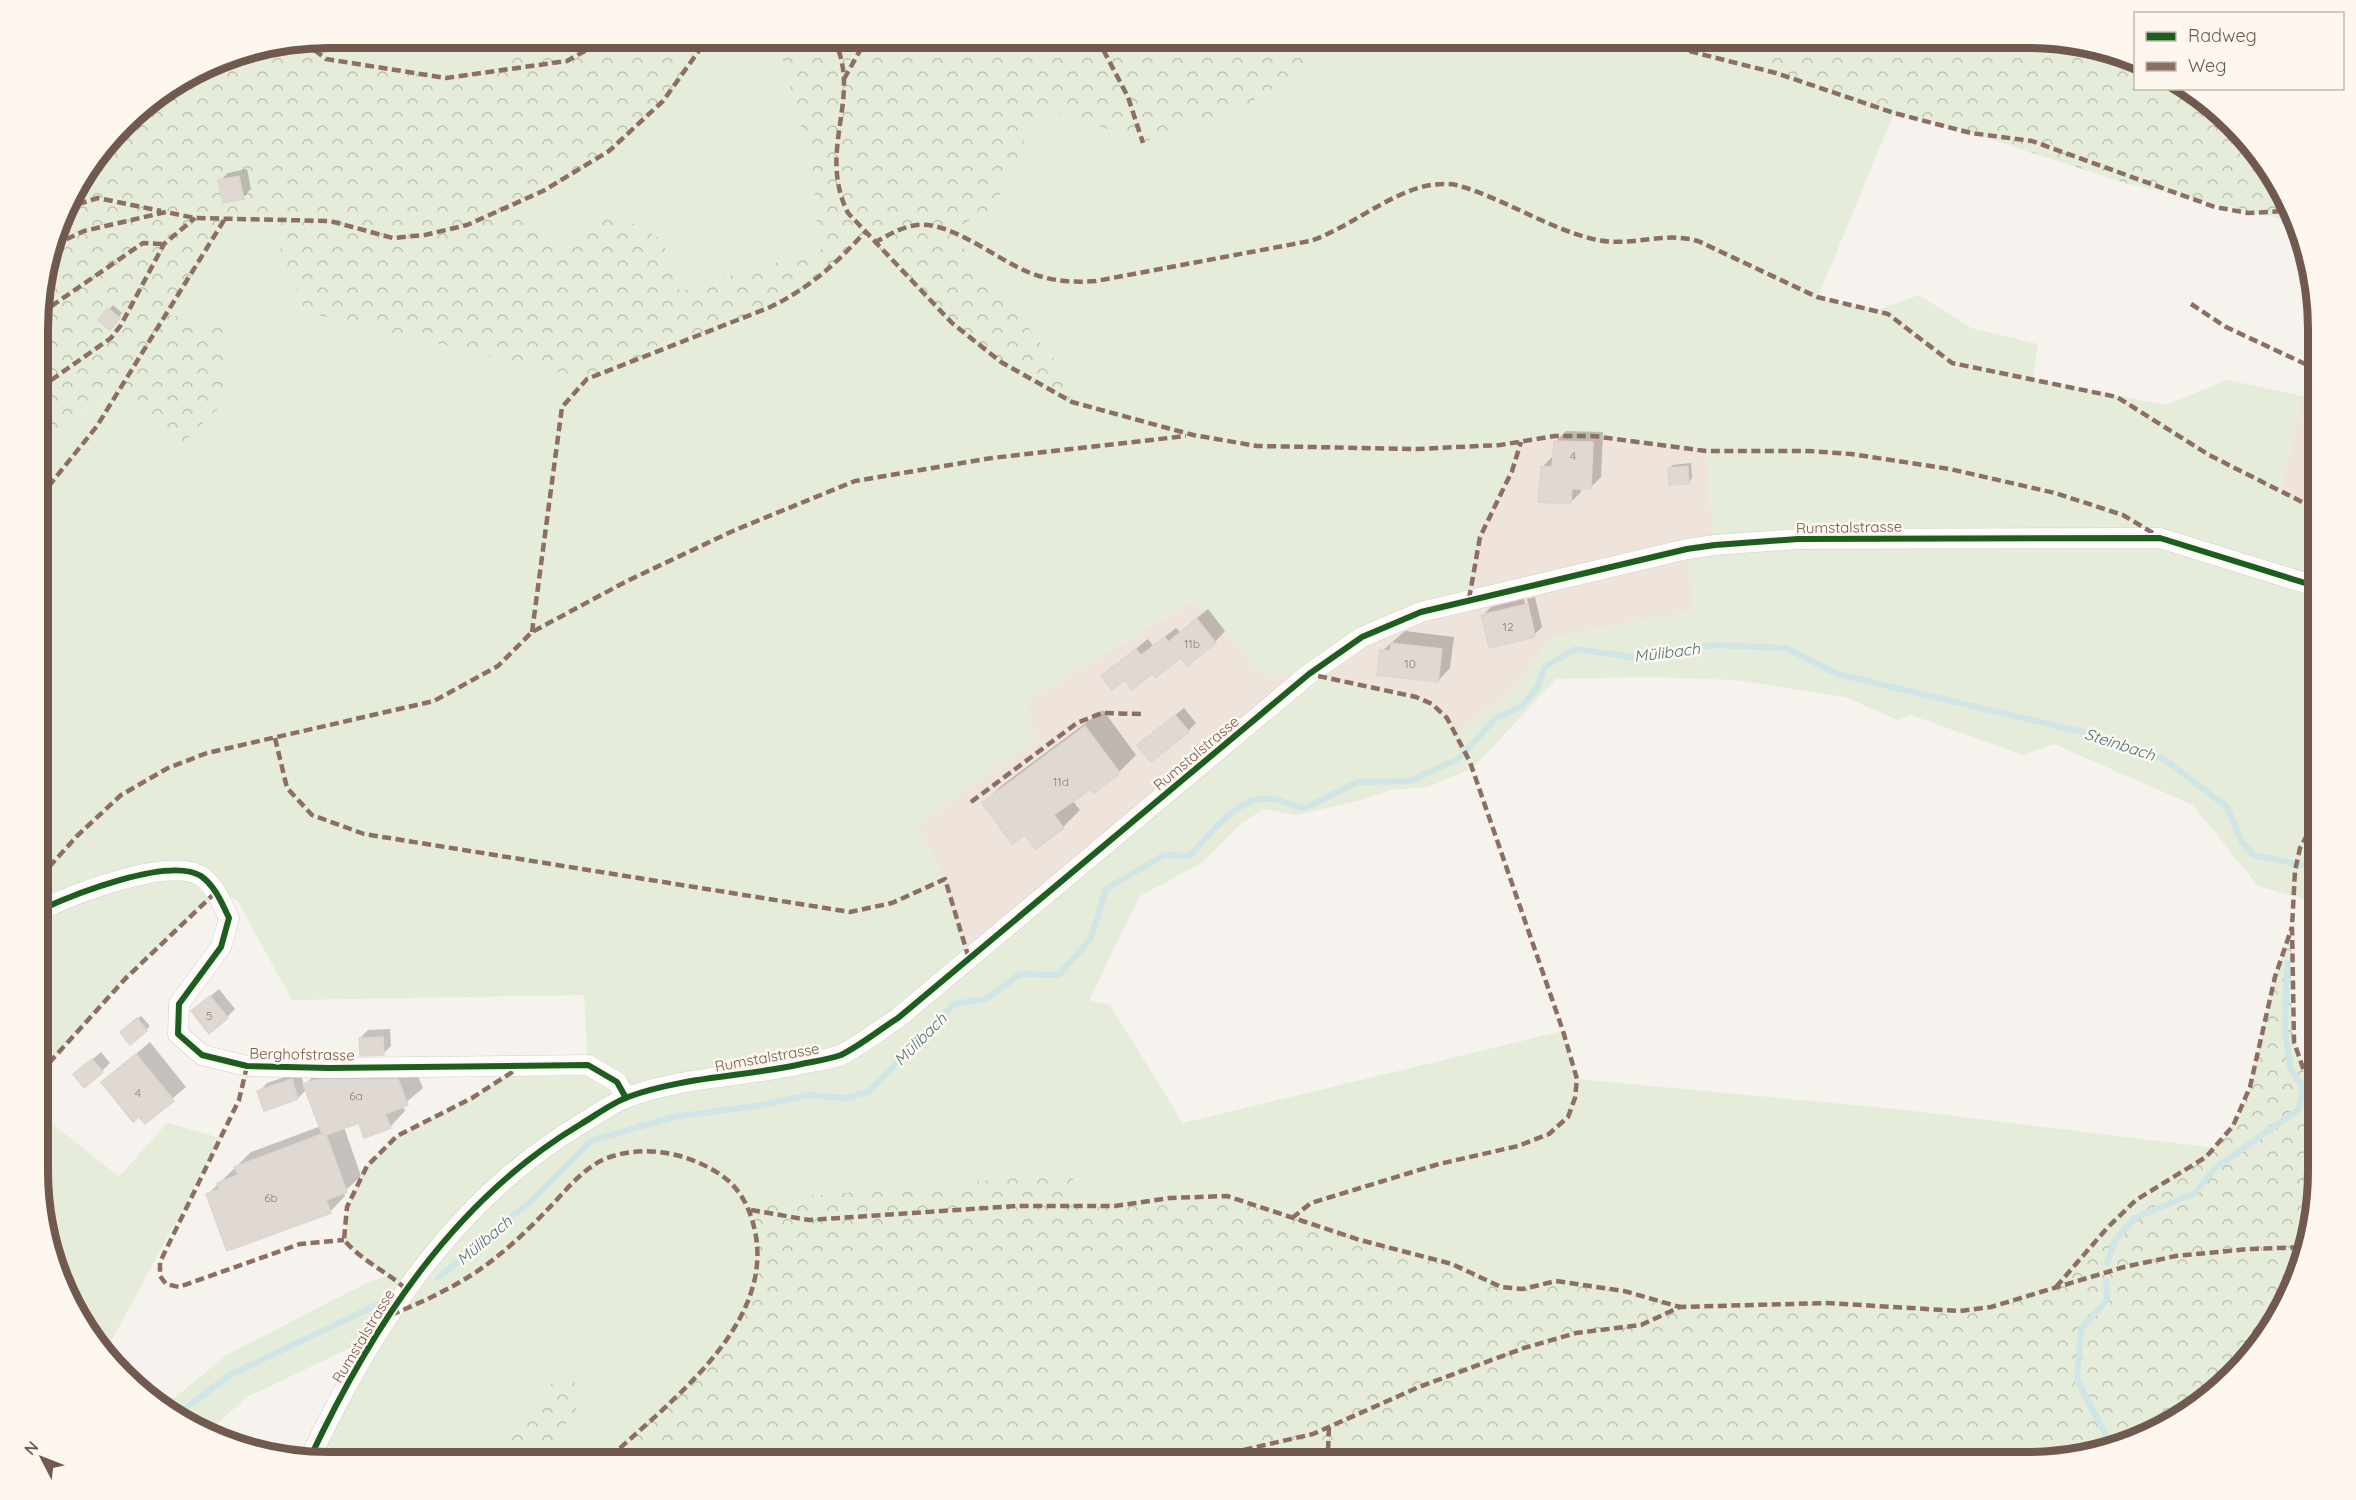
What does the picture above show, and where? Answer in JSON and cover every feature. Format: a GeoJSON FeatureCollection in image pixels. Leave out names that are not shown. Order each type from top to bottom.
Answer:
{"type":"FeatureCollection","features":[{"type":"Feature","properties":{"kind":"street","name":"Rumstalstrasse"},"geometry":{"type":"LineString","coordinates":[[313,1451],[339,1398],[387,1317],[425,1262],[485,1197],[555,1140],[626,1098],[672,1084],[776,1070],[840,1055],[898,1018],[1325,661],[1371,632],[1421,612],[1687,549],[1798,539],[2160,538],[2308,584]]}},
{"type":"Feature","properties":{"kind":"street","name":"Berghofstrasse"},"geometry":{"type":"LineString","coordinates":[[48,906],[83,891],[161,870],[200,875],[216,892],[229,918],[221,947],[179,1004],[178,1034],[202,1055],[247,1066],[340,1068],[588,1065],[617,1082],[626,1098]]}},
{"type":"Feature","properties":{"kind":"shaded area"},"geometry":{"type":"Polygon","coordinates":[[[2302,396],[2308,396],[2308,505],[2280,491],[2302,396]]]}},
{"type":"Feature","properties":{"kind":"shaded area"},"geometry":{"type":"Polygon","coordinates":[[[1555,436],[1593,436],[1706,451],[1715,545],[1687,549],[1694,611],[1550,639],[1513,691],[1456,732],[1432,704],[969,959],[945,879],[916,825],[1034,741],[1027,700],[1196,599],[1261,673],[1325,661],[1468,599],[1480,537],[1512,471],[1521,442],[1555,436]]]}},
{"type":"Feature","properties":{"kind":"green space"},"geometry":{"type":"Polygon","coordinates":[[[516,48],[482,72],[446,78],[326,59],[313,49],[516,48]]]}},
{"type":"Feature","properties":{"kind":"green space"},"geometry":{"type":"Polygon","coordinates":[[[516,48],[701,48],[663,101],[631,134],[575,173],[514,206],[564,253],[614,213],[662,240],[680,291],[825,248],[817,230],[813,170],[780,48],[1339,48],[1241,108],[1131,147],[1127,136],[1040,106],[994,208],[950,231],[1056,362],[1072,402],[1015,371],[976,344],[864,233],[827,271],[785,300],[587,379],[305,312],[278,242],[282,218],[227,217],[168,315],[225,326],[227,400],[184,441],[161,436],[117,391],[48,436],[50,292],[69,221],[86,188],[106,158],[130,130],[158,106],[188,86],[221,69],[292,50],[313,49],[326,59],[446,78],[482,72],[516,48]]]}},
{"type":"Feature","properties":{"kind":"green space"},"geometry":{"type":"Polygon","coordinates":[[[701,48],[780,48],[813,170],[817,230],[825,248],[680,291],[662,240],[564,253],[514,206],[554,185],[613,148],[663,101],[701,48]]]}},
{"type":"Feature","properties":{"kind":"green space"},"geometry":{"type":"Polygon","coordinates":[[[1339,48],[1745,48],[1776,73],[1894,113],[1818,297],[1878,310],[1919,295],[1971,328],[2038,344],[2033,379],[2165,405],[2227,380],[2302,396],[2280,490],[2308,505],[2308,900],[2258,886],[2193,805],[2054,744],[2023,755],[1911,715],[1898,720],[1845,697],[1735,680],[1648,677],[1556,679],[1473,768],[1428,787],[1391,790],[1361,800],[1297,815],[1263,809],[1241,824],[1203,862],[1140,896],[1089,1000],[1110,1005],[1183,1123],[1563,1031],[1577,1079],[1896,1109],[2216,1148],[2108,1227],[2056,1287],[1991,1307],[1960,1311],[1872,1304],[1794,1303],[1680,1307],[1624,1291],[1556,1281],[1523,1289],[1501,1287],[1452,1264],[1360,1240],[1227,1196],[1170,1198],[1115,1206],[1077,1207],[1072,1173],[751,1210],[757,1260],[753,1291],[745,1313],[711,1359],[690,1382],[616,1452],[546,1452],[584,1398],[559,1378],[545,1390],[502,1452],[314,1451],[385,1319],[350,1348],[247,1397],[213,1427],[169,1402],[228,1354],[365,1284],[389,1275],[359,1257],[344,1240],[347,1207],[367,1166],[397,1136],[472,1098],[522,1065],[588,1065],[584,995],[292,1000],[237,900],[216,892],[125,979],[48,1064],[48,436],[118,391],[161,436],[168,315],[226,217],[282,218],[305,312],[587,379],[785,300],[827,271],[864,233],[976,344],[1053,392],[1056,362],[950,231],[994,208],[1040,106],[1127,136],[1131,147],[1241,108],[1339,48]],[[1555,436],[1521,442],[1512,471],[1480,537],[1469,599],[1343,649],[1309,674],[1416,697],[1432,704],[1456,732],[1513,691],[1550,639],[1694,611],[1687,549],[1715,545],[1706,451],[1593,436],[1555,436]],[[1195,599],[1028,700],[1034,741],[917,825],[945,879],[969,958],[1308,674],[1261,673],[1195,599]]]}},
{"type":"Feature","properties":{"kind":"green space"},"geometry":{"type":"Polygon","coordinates":[[[1745,48],[2027,48],[2064,50],[2100,58],[2134,69],[2134,90],[2175,90],[2226,130],[2261,173],[2285,218],[2281,219],[2125,183],[1971,133],[1894,113],[1776,73],[1745,48]]]}},
{"type":"Feature","properties":{"kind":"green space"},"geometry":{"type":"Polygon","coordinates":[[[2292,927],[2291,989],[2294,1033],[2298,1053],[2308,1074],[2308,1171],[2303,1226],[2287,1279],[2261,1327],[2226,1370],[2198,1394],[2168,1414],[2135,1431],[2100,1442],[2064,1450],[2027,1452],[616,1452],[690,1382],[711,1359],[745,1313],[753,1291],[757,1260],[751,1210],[801,1197],[1072,1173],[1077,1207],[1115,1206],[1170,1198],[1227,1196],[1360,1240],[1452,1264],[1501,1287],[1523,1289],[1556,1281],[1624,1291],[1680,1307],[1827,1303],[1960,1311],[1991,1307],[2056,1287],[2108,1227],[2136,1200],[2195,1165],[2225,1137],[2239,1115],[2250,1087],[2275,977],[2292,927]]]}},
{"type":"Feature","properties":{"kind":"green space"},"geometry":{"type":"Polygon","coordinates":[[[48,1120],[119,1177],[167,1123],[221,1138],[109,1345],[95,1327],[69,1279],[53,1226],[48,1171],[48,1120]]]}},
{"type":"Feature","properties":{"kind":"green space"},"geometry":{"type":"Polygon","coordinates":[[[558,1378],[577,1383],[584,1398],[546,1452],[502,1452],[545,1390],[558,1378]]]}},
{"type":"Feature","properties":{"kind":"building"},"geometry":{"type":"Polygon","coordinates":[[[239,176],[244,199],[223,203],[218,180],[239,176]]]}},
{"type":"Feature","properties":{"kind":"building"},"geometry":{"type":"Polygon","coordinates":[[[108,308],[120,318],[110,330],[98,320],[108,308]]]}},
{"type":"Feature","properties":{"kind":"building"},"geometry":{"type":"Polygon","coordinates":[[[1554,441],[1593,442],[1591,489],[1572,489],[1571,504],[1538,502],[1541,466],[1552,467],[1554,441]]]}},
{"type":"Feature","properties":{"kind":"building"},"geometry":{"type":"Polygon","coordinates":[[[1688,466],[1689,484],[1669,485],[1668,468],[1688,466]]]}},
{"type":"Feature","properties":{"kind":"building"},"geometry":{"type":"Polygon","coordinates":[[[1527,604],[1535,637],[1489,648],[1481,615],[1527,604]]]}},
{"type":"Feature","properties":{"kind":"building"},"geometry":{"type":"Polygon","coordinates":[[[1197,619],[1216,643],[1187,666],[1181,658],[1155,678],[1152,674],[1132,690],[1125,680],[1112,690],[1101,676],[1136,649],[1141,655],[1165,637],[1168,642],[1197,619]]]}},
{"type":"Feature","properties":{"kind":"building"},"geometry":{"type":"Polygon","coordinates":[[[1391,643],[1442,649],[1438,682],[1377,675],[1380,650],[1390,651],[1391,643]]]}},
{"type":"Feature","properties":{"kind":"building"},"geometry":{"type":"Polygon","coordinates":[[[1175,715],[1189,732],[1151,762],[1137,745],[1175,715]]]}},
{"type":"Feature","properties":{"kind":"building"},"geometry":{"type":"Polygon","coordinates":[[[1085,726],[1120,773],[1094,793],[1091,789],[1054,815],[1064,828],[1036,849],[1025,835],[1012,844],[982,803],[1085,726]]]}},
{"type":"Feature","properties":{"kind":"building"},"geometry":{"type":"Polygon","coordinates":[[[210,996],[228,1018],[209,1034],[191,1011],[210,996]]]}},
{"type":"Feature","properties":{"kind":"building"},"geometry":{"type":"Polygon","coordinates":[[[137,1018],[147,1031],[130,1045],[120,1032],[137,1018]]]}},
{"type":"Feature","properties":{"kind":"building"},"geometry":{"type":"Polygon","coordinates":[[[383,1037],[384,1055],[360,1056],[359,1038],[383,1037]]]}},
{"type":"Feature","properties":{"kind":"building"},"geometry":{"type":"Polygon","coordinates":[[[136,1054],[174,1101],[145,1124],[139,1117],[133,1122],[101,1082],[136,1054]]]}},
{"type":"Feature","properties":{"kind":"building"},"geometry":{"type":"Polygon","coordinates":[[[92,1059],[103,1072],[84,1088],[73,1074],[92,1059]]]}},
{"type":"Feature","properties":{"kind":"building"},"geometry":{"type":"Polygon","coordinates":[[[292,1079],[298,1099],[264,1111],[257,1091],[292,1079]]]}},
{"type":"Feature","properties":{"kind":"building"},"geometry":{"type":"Polygon","coordinates":[[[398,1079],[408,1105],[385,1114],[391,1128],[364,1138],[359,1123],[326,1135],[347,1192],[326,1200],[331,1213],[227,1251],[206,1194],[219,1189],[217,1183],[238,1175],[234,1167],[322,1134],[303,1084],[315,1080],[398,1079]]]}},
{"type":"Feature","properties":{"kind":"waterway","name":"Mülibach"},"geometry":{"type":"LineString","coordinates":[[438,1278],[531,1201],[591,1141],[673,1117],[757,1106],[808,1095],[846,1098],[868,1092],[954,1004],[986,999],[1020,974],[1059,975],[1091,938],[1106,889],[1164,855],[1190,856],[1226,817],[1248,803],[1260,799],[1273,799],[1305,808],[1357,782],[1410,781],[1458,759],[1496,718],[1522,706],[1538,687],[1544,667],[1576,649],[1638,658],[1713,645],[1786,648],[1837,674],[2087,733],[2164,759],[2227,807],[2242,842],[2253,855],[2308,865]]}},
{"type":"Feature","properties":{"kind":"waterway"},"geometry":{"type":"LineString","coordinates":[[2107,1263],[2115,1240],[2135,1218],[2195,1193],[2214,1169],[2299,1109],[2303,1087],[2290,1068],[2285,1030],[2287,963]]}},
{"type":"Feature","properties":{"kind":"waterway"},"geometry":{"type":"LineString","coordinates":[[2106,1280],[2107,1300],[2081,1329],[2077,1380],[2108,1440]]}},
{"type":"Feature","properties":{"kind":"waterway","name":"Mülibach"},"geometry":{"type":"LineString","coordinates":[[182,1411],[230,1375],[385,1301]]}},
{"type":"Feature","properties":{"kind":"marked path"},"geometry":{"type":"LineString","coordinates":[[313,49],[326,59],[446,78],[567,61],[590,48]]}},
{"type":"Feature","properties":{"kind":"marked path"},"geometry":{"type":"LineString","coordinates":[[62,241],[84,231],[166,212],[195,218],[330,221],[393,238],[425,235],[467,225],[543,191],[609,151],[663,101],[701,48]]}},
{"type":"Feature","properties":{"kind":"marked path"},"geometry":{"type":"LineString","coordinates":[[837,48],[844,81],[837,167],[839,189],[848,213],[952,323],[1001,362],[1072,402],[1193,435],[1257,446],[1417,449],[1500,445],[1555,436],[1593,436],[1706,451],[1809,451],[1851,454],[1950,469],[2055,493],[2123,515],[2158,536]]}},
{"type":"Feature","properties":{"kind":"marked path"},"geometry":{"type":"LineString","coordinates":[[844,79],[861,48]]}},
{"type":"Feature","properties":{"kind":"marked path"},"geometry":{"type":"LineString","coordinates":[[1102,48],[1128,97],[1143,143]]}},
{"type":"Feature","properties":{"kind":"marked path"},"geometry":{"type":"LineString","coordinates":[[1677,48],[1776,73],[1894,113],[1971,133],[2032,141],[2215,207],[2248,213],[2282,211]]}},
{"type":"Feature","properties":{"kind":"marked path"},"geometry":{"type":"LineString","coordinates":[[874,243],[906,228],[930,225],[959,235],[1036,275],[1061,281],[1096,281],[1310,241],[1346,225],[1400,195],[1437,184],[1456,185],[1561,229],[1597,240],[1622,242],[1685,238],[1698,241],[1817,297],[1888,314],[1952,363],[2117,397],[2209,455],[2308,505]]}},
{"type":"Feature","properties":{"kind":"marked path"},"geometry":{"type":"LineString","coordinates":[[77,204],[98,198],[161,211]]}},
{"type":"Feature","properties":{"kind":"marked path"},"geometry":{"type":"LineString","coordinates":[[48,487],[97,426],[226,217]]}},
{"type":"Feature","properties":{"kind":"marked path"},"geometry":{"type":"LineString","coordinates":[[48,382],[111,338],[121,325],[164,244],[195,218]]}},
{"type":"Feature","properties":{"kind":"marked path"},"geometry":{"type":"LineString","coordinates":[[532,632],[562,407],[587,379],[768,308],[796,293],[843,255],[864,233]]}},
{"type":"Feature","properties":{"kind":"marked path"},"geometry":{"type":"LineString","coordinates":[[49,308],[143,243],[164,244]]}},
{"type":"Feature","properties":{"kind":"marked path"},"geometry":{"type":"LineString","coordinates":[[2191,304],[2226,327],[2308,365]]}},
{"type":"Feature","properties":{"kind":"marked path"},"geometry":{"type":"LineString","coordinates":[[48,868],[77,836],[121,795],[168,768],[207,753],[434,701],[498,666],[532,632],[627,581],[735,530],[855,481],[992,458],[1186,436]]}},
{"type":"Feature","properties":{"kind":"marked path"},"geometry":{"type":"LineString","coordinates":[[1469,599],[1480,537],[1512,471],[1521,442]]}},
{"type":"Feature","properties":{"kind":"marked path"},"geometry":{"type":"LineString","coordinates":[[1292,1218],[1311,1203],[1439,1164],[1518,1146],[1549,1134],[1568,1117],[1575,1098],[1577,1079],[1563,1031],[1470,762],[1447,718],[1432,704],[1416,697],[1309,674]]}},
{"type":"Feature","properties":{"kind":"marked path"},"geometry":{"type":"LineString","coordinates":[[971,802],[1077,723],[1102,713],[1142,714]]}},
{"type":"Feature","properties":{"kind":"marked path"},"geometry":{"type":"LineString","coordinates":[[275,738],[287,788],[312,815],[364,834],[850,912],[892,903],[945,879],[969,959]]}},
{"type":"Feature","properties":{"kind":"marked path"},"geometry":{"type":"LineString","coordinates":[[2308,835],[2300,848],[2295,871],[2292,927],[2294,1042],[2304,1071],[2308,1075]]}},
{"type":"Feature","properties":{"kind":"marked path"},"geometry":{"type":"LineString","coordinates":[[48,1064],[125,979],[216,892]]}},
{"type":"Feature","properties":{"kind":"marked path"},"geometry":{"type":"LineString","coordinates":[[2056,1287],[2108,1227],[2136,1200],[2206,1157],[2233,1126],[2250,1087],[2275,977],[2292,927]]}},
{"type":"Feature","properties":{"kind":"marked path"},"geometry":{"type":"LineString","coordinates":[[247,1066],[239,1100],[160,1262],[160,1276],[166,1284],[179,1287],[300,1244],[344,1240]]}},
{"type":"Feature","properties":{"kind":"marked path"},"geometry":{"type":"LineString","coordinates":[[406,1289],[358,1254],[344,1240],[347,1207],[367,1166],[397,1136],[472,1098],[520,1067]]}},
{"type":"Feature","properties":{"kind":"marked path"},"geometry":{"type":"LineString","coordinates":[[391,1315],[445,1290],[482,1268],[522,1235],[577,1178],[603,1160],[641,1151],[669,1153],[696,1162],[721,1175],[734,1186],[743,1199],[755,1231],[757,1266],[749,1299],[732,1331],[710,1361],[685,1389],[616,1452]]}},
{"type":"Feature","properties":{"kind":"marked path"},"geometry":{"type":"LineString","coordinates":[[751,1210],[809,1220],[1016,1206],[1115,1206],[1170,1198],[1227,1196],[1360,1240],[1452,1264],[1501,1287],[1523,1289],[1556,1281],[1624,1291],[1680,1307]]}},
{"type":"Feature","properties":{"kind":"marked path"},"geometry":{"type":"LineString","coordinates":[[1235,1452],[1313,1434],[1419,1387],[1524,1348],[1576,1333],[1641,1325],[1680,1307],[1827,1303],[1960,1311],[1991,1307],[2124,1267],[2176,1256],[2297,1247]]}},
{"type":"Feature","properties":{"kind":"marked path"},"geometry":{"type":"LineString","coordinates":[[1327,1452],[1329,1427]]}},
{"type":"Feature","properties":{"kind":"cycle path"},"geometry":{"type":"LineString","coordinates":[[313,1451],[360,1362],[420,1271],[455,1229],[493,1190],[535,1155],[604,1109],[628,1097],[672,1085],[828,1059],[856,1047],[898,1018],[1309,674],[1362,637],[1421,612],[1687,549],[1798,539],[2160,538],[2308,584]]}},
{"type":"Feature","properties":{"kind":"cycle path"},"geometry":{"type":"LineString","coordinates":[[48,907],[97,887],[144,874],[186,871],[206,880],[218,895],[229,918],[221,947],[179,1004],[178,1034],[202,1055],[247,1066],[329,1068],[588,1065],[617,1082],[626,1098]]}},
{"type":"Feature","properties":{"kind":"water label","name":"Steinbach"},"geometry":{"type":"Point","coordinates":[2120,744]}}]}
